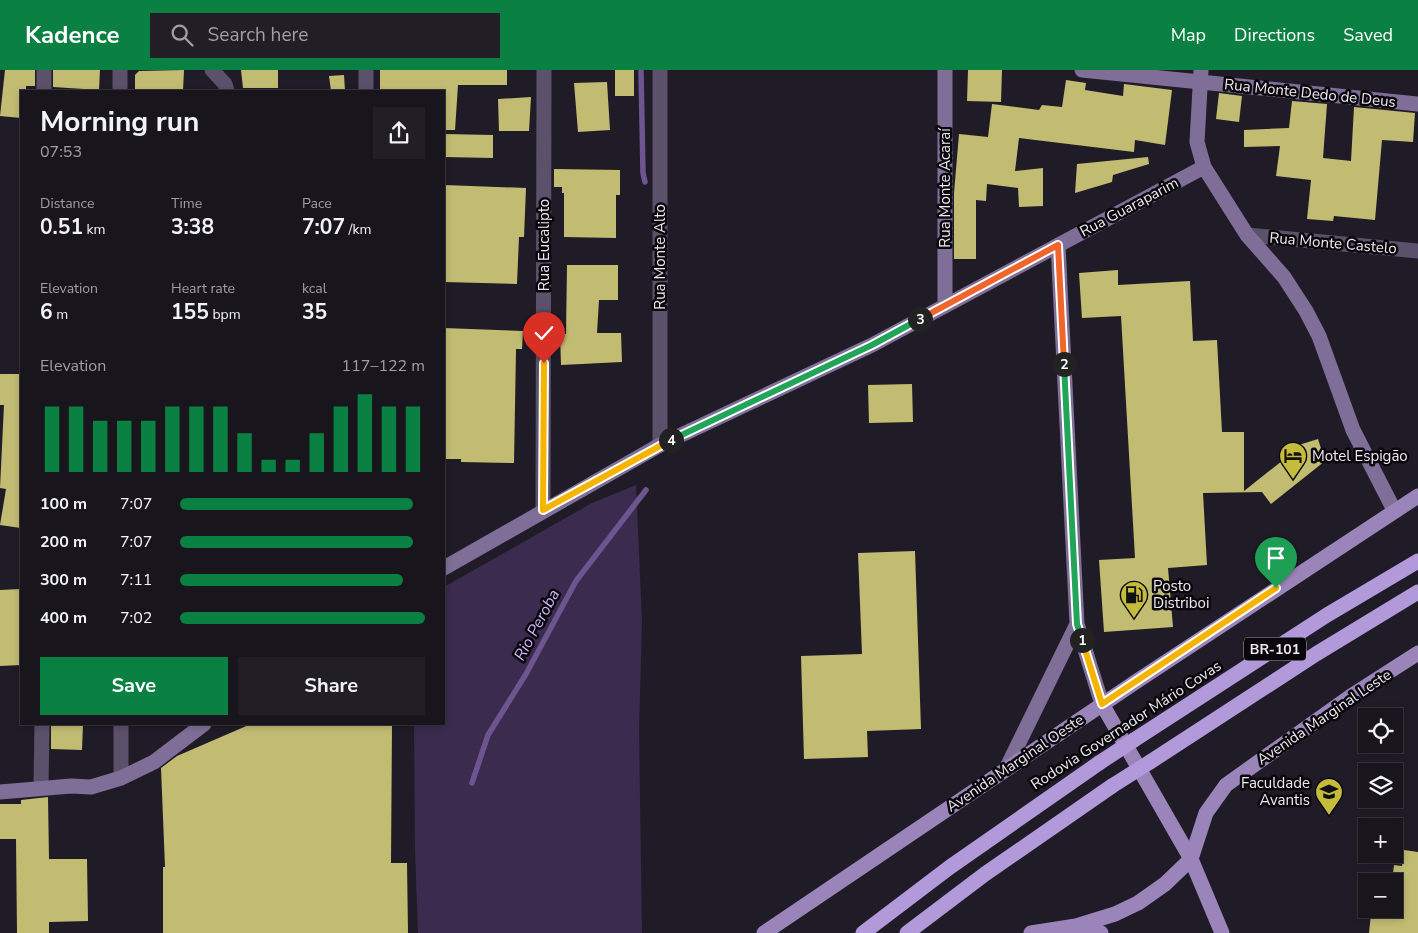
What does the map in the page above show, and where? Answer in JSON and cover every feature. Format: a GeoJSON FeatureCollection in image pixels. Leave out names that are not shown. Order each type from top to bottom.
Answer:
{"type":"FeatureCollection","features":[{"type":"Feature","properties":{"kind":"highway","name":"Rodovia Governador Mário Covas"},"geometry":{"type":"LineString","coordinates":[[863,933],[957,861],[1134,740],[1327,615],[1418,561]]}},
{"type":"Feature","properties":{"kind":"highway","name":"BR-101"},"geometry":{"type":"LineString","coordinates":[[907,933],[1000,863],[1112,786],[1316,654],[1418,592]]}},
{"type":"Feature","properties":{"kind":"main road","name":"Avenida Marginal Oeste"},"geometry":{"type":"LineString","coordinates":[[764,933],[1102,704],[1394,510],[1418,496]]}},
{"type":"Feature","properties":{"kind":"main road","name":"Avenida Marginal Leste"},"geometry":{"type":"LineString","coordinates":[[1031,933],[1076,926],[1115,914],[1138,903],[1165,884],[1191,859],[1206,813],[1226,785],[1351,696],[1418,653]]}},
{"type":"Feature","properties":{"kind":"main road"},"geometry":{"type":"LineString","coordinates":[[1102,704],[1191,859],[1222,933]]}},
{"type":"Feature","properties":{"kind":"main road"},"geometry":{"type":"LineString","coordinates":[[1076,926],[1101,933]]}},
{"type":"Feature","properties":{"kind":"street"},"geometry":{"type":"LineString","coordinates":[[44,70],[44,90]]}},
{"type":"Feature","properties":{"kind":"street"},"geometry":{"type":"LineString","coordinates":[[120,70],[120,90]]}},
{"type":"Feature","properties":{"kind":"street"},"geometry":{"type":"LineString","coordinates":[[212,70],[227,90]]}},
{"type":"Feature","properties":{"kind":"street"},"geometry":{"type":"LineString","coordinates":[[366,70],[366,90]]}},
{"type":"Feature","properties":{"kind":"street","name":"Rua Eucalipto"},"geometry":{"type":"LineString","coordinates":[[543,510],[544,70]]}},
{"type":"Feature","properties":{"kind":"street","name":"Rua Monte Alto"},"geometry":{"type":"LineString","coordinates":[[660,70],[660,445]]}},
{"type":"Feature","properties":{"kind":"street","name":"Rua Monte Acaraí"},"geometry":{"type":"LineString","coordinates":[[945,70],[945,306]]}},
{"type":"Feature","properties":{"kind":"street","name":"Rua Monte Dedo de Deus"},"geometry":{"type":"LineString","coordinates":[[1082,70],[1200,76],[1418,104]]}},
{"type":"Feature","properties":{"kind":"street"},"geometry":{"type":"LineString","coordinates":[[1200,76],[1197,142],[1204,167],[1248,235],[1284,277],[1306,311],[1318,336],[1353,430],[1394,510]]}},
{"type":"Feature","properties":{"kind":"street","name":"Rua Guaraparim"},"geometry":{"type":"LineString","coordinates":[[445,567],[660,445],[872,345],[1204,167]]}},
{"type":"Feature","properties":{"kind":"street","name":"Rua Monte Castelo"},"geometry":{"type":"LineString","coordinates":[[1248,235],[1418,251]]}},
{"type":"Feature","properties":{"kind":"street"},"geometry":{"type":"LineString","coordinates":[[1058,245],[1077,624],[1102,704]]}},
{"type":"Feature","properties":{"kind":"street"},"geometry":{"type":"LineString","coordinates":[[1006,769],[1077,624]]}},
{"type":"Feature","properties":{"kind":"street"},"geometry":{"type":"LineString","coordinates":[[41,787],[42,725]]}},
{"type":"Feature","properties":{"kind":"street"},"geometry":{"type":"LineString","coordinates":[[121,725],[121,778]]}},
{"type":"Feature","properties":{"kind":"street"},"geometry":{"type":"LineString","coordinates":[[0,792],[41,787],[91,787],[121,778],[154,762],[197,726]]}},
{"type":"Feature","properties":{"kind":"shaded area"},"geometry":{"type":"Polygon","coordinates":[[[636,485],[642,621],[639,731],[642,933],[418,933],[414,725],[445,725],[445,586],[592,503],[636,485]]]}},
{"type":"Feature","properties":{"kind":"building"},"geometry":{"type":"Polygon","coordinates":[[[5,70],[35,70],[35,86],[26,86],[26,90],[20,90],[20,118],[0,116],[5,70]]]}},
{"type":"Feature","properties":{"kind":"building"},"geometry":{"type":"Polygon","coordinates":[[[53,70],[100,70],[99,90],[53,87],[53,70]]]}},
{"type":"Feature","properties":{"kind":"building"},"geometry":{"type":"Polygon","coordinates":[[[184,70],[183,90],[135,90],[135,75],[139,71],[184,70]]]}},
{"type":"Feature","properties":{"kind":"building"},"geometry":{"type":"Polygon","coordinates":[[[241,70],[278,70],[278,88],[243,88],[241,70]]]}},
{"type":"Feature","properties":{"kind":"building"},"geometry":{"type":"Polygon","coordinates":[[[380,70],[507,70],[507,85],[458,85],[455,130],[445,130],[445,90],[380,90],[380,70]]]}},
{"type":"Feature","properties":{"kind":"building"},"geometry":{"type":"Polygon","coordinates":[[[615,70],[634,70],[634,96],[615,96],[615,70]]]}},
{"type":"Feature","properties":{"kind":"building"},"geometry":{"type":"Polygon","coordinates":[[[968,70],[1002,70],[1001,102],[967,101],[968,70]]]}},
{"type":"Feature","properties":{"kind":"building"},"geometry":{"type":"Polygon","coordinates":[[[344,75],[345,90],[331,90],[329,76],[344,75]]]}},
{"type":"Feature","properties":{"kind":"building"},"geometry":{"type":"Polygon","coordinates":[[[1066,80],[1086,83],[1085,90],[1123,96],[1124,84],[1172,90],[1165,145],[1135,140],[1134,152],[1019,138],[1015,171],[1043,168],[1043,206],[1019,207],[1018,188],[987,184],[986,201],[976,200],[976,259],[954,259],[954,193],[959,134],[988,137],[992,104],[1039,110],[1042,105],[1062,107],[1066,80]]]}},
{"type":"Feature","properties":{"kind":"building"},"geometry":{"type":"Polygon","coordinates":[[[607,82],[610,130],[578,132],[574,83],[607,82]]]}},
{"type":"Feature","properties":{"kind":"building"},"geometry":{"type":"Polygon","coordinates":[[[1219,93],[1242,96],[1239,122],[1216,119],[1219,93]]]}},
{"type":"Feature","properties":{"kind":"building"},"geometry":{"type":"Polygon","coordinates":[[[531,97],[529,131],[499,131],[498,99],[531,97]]]}},
{"type":"Feature","properties":{"kind":"building"},"geometry":{"type":"Polygon","coordinates":[[[1292,101],[1327,104],[1323,158],[1351,161],[1354,107],[1415,113],[1413,142],[1382,140],[1375,220],[1334,216],[1333,221],[1307,219],[1311,180],[1276,176],[1280,146],[1244,147],[1244,130],[1289,128],[1292,101]]]}},
{"type":"Feature","properties":{"kind":"building"},"geometry":{"type":"Polygon","coordinates":[[[445,134],[493,135],[493,158],[445,157],[445,134]]]}},
{"type":"Feature","properties":{"kind":"building"},"geometry":{"type":"Polygon","coordinates":[[[1148,157],[1149,164],[1113,175],[1112,182],[1075,193],[1077,164],[1148,157]]]}},
{"type":"Feature","properties":{"kind":"building"},"geometry":{"type":"Polygon","coordinates":[[[554,169],[620,170],[620,195],[616,195],[616,238],[564,237],[564,193],[562,193],[562,187],[554,187],[554,169]]]}},
{"type":"Feature","properties":{"kind":"building"},"geometry":{"type":"Polygon","coordinates":[[[445,185],[526,188],[524,237],[519,237],[517,284],[445,282],[445,185]]]}},
{"type":"Feature","properties":{"kind":"building"},"geometry":{"type":"Polygon","coordinates":[[[567,265],[618,265],[618,300],[599,300],[597,333],[621,333],[622,362],[561,365],[560,334],[566,334],[567,265]]]}},
{"type":"Feature","properties":{"kind":"building"},"geometry":{"type":"Polygon","coordinates":[[[1118,270],[1118,285],[1190,281],[1193,341],[1217,340],[1222,432],[1244,432],[1244,491],[1287,457],[1289,448],[1318,439],[1325,461],[1271,504],[1262,492],[1203,493],[1207,565],[1168,568],[1173,627],[1104,632],[1099,560],[1135,558],[1121,316],[1082,318],[1079,273],[1118,270]]]}},
{"type":"Feature","properties":{"kind":"building"},"geometry":{"type":"Polygon","coordinates":[[[445,328],[523,331],[522,349],[516,349],[514,463],[461,462],[461,459],[445,459],[445,328]]]}},
{"type":"Feature","properties":{"kind":"building"},"geometry":{"type":"Polygon","coordinates":[[[0,374],[20,374],[20,528],[0,525],[6,489],[0,488],[4,405],[0,405],[0,374]]]}},
{"type":"Feature","properties":{"kind":"building"},"geometry":{"type":"Polygon","coordinates":[[[912,384],[913,422],[869,423],[868,385],[912,384]]]}},
{"type":"Feature","properties":{"kind":"building"},"geometry":{"type":"Polygon","coordinates":[[[915,551],[921,729],[867,731],[868,757],[804,759],[801,656],[862,654],[858,553],[915,551]]]}},
{"type":"Feature","properties":{"kind":"building"},"geometry":{"type":"Polygon","coordinates":[[[20,589],[20,665],[0,666],[0,590],[20,589]]]}},
{"type":"Feature","properties":{"kind":"building"},"geometry":{"type":"Polygon","coordinates":[[[51,725],[83,725],[82,750],[51,749],[51,725]]]}},
{"type":"Feature","properties":{"kind":"building"},"geometry":{"type":"Polygon","coordinates":[[[249,725],[392,725],[391,863],[407,863],[408,933],[163,933],[163,867],[165,867],[161,768],[177,756],[249,725]]]}},
{"type":"Feature","properties":{"kind":"building"},"geometry":{"type":"Polygon","coordinates":[[[48,797],[49,859],[87,859],[88,921],[49,922],[49,933],[17,933],[16,839],[0,839],[0,804],[21,804],[21,800],[48,797]]]}},
{"type":"Feature","properties":{"kind":"building"},"geometry":{"type":"Polygon","coordinates":[[[1404,850],[1418,852],[1418,933],[1369,933],[1371,918],[1403,918],[1403,873],[1393,873],[1394,865],[1402,866],[1404,850]]]}},
{"type":"Feature","properties":{"kind":"waterway"},"geometry":{"type":"LineString","coordinates":[[641,70],[643,173],[645,182]]}},
{"type":"Feature","properties":{"kind":"waterway","name":"Rio Peroba"},"geometry":{"type":"LineString","coordinates":[[472,783],[488,735],[526,674],[576,581],[646,490]]}},
{"type":"Feature","properties":{"kind":"place","name":"Motel Espigão"},"geometry":{"type":"Point","coordinates":[1293,480]}},
{"type":"Feature","properties":{"kind":"place","name":"Posto Distriboi"},"geometry":{"type":"Point","coordinates":[1134,619]}},
{"type":"Feature","properties":{"kind":"place","name":"Faculdade Avantis"},"geometry":{"type":"Point","coordinates":[1329,816]}},
{"type":"Feature","properties":{"kind":"route"},"geometry":{"type":"LineString","coordinates":[[544,363],[543,510],[660,445],[872,345],[1058,245],[1077,624],[1102,704],[1276,588]]}}]}
